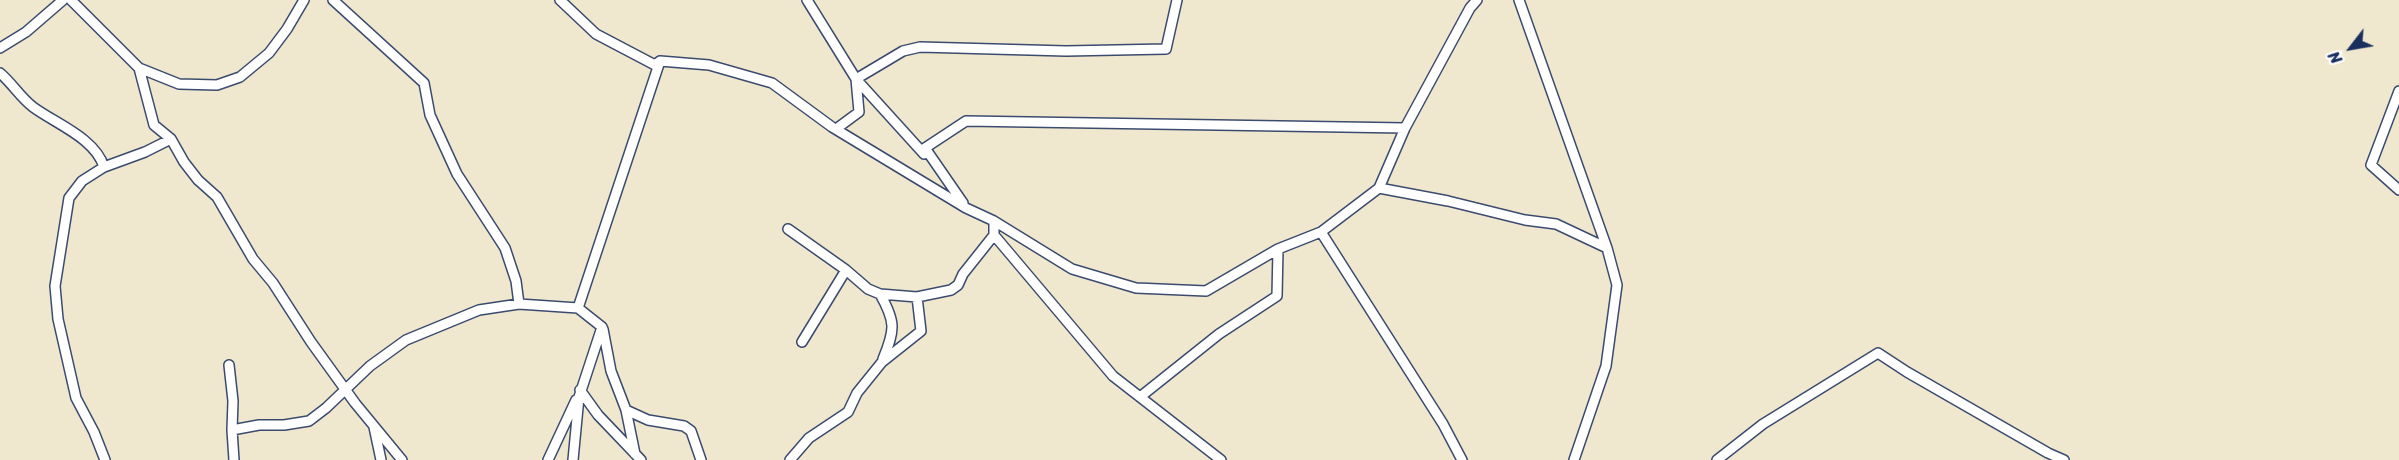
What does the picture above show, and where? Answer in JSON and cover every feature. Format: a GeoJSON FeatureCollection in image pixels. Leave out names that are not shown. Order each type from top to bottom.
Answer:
{"type":"FeatureCollection","features":[{"type":"Feature","properties":{"kind":"street"},"geometry":{"type":"LineString","coordinates":[[0,48],[26,32],[63,0]]}},
{"type":"Feature","properties":{"kind":"street"},"geometry":{"type":"LineString","coordinates":[[71,0],[139,68],[178,84],[217,85],[240,77],[269,53],[304,0]]}},
{"type":"Feature","properties":{"kind":"street"},"geometry":{"type":"LineString","coordinates":[[333,0],[424,83],[430,115],[457,174],[505,248],[516,281],[519,304]]}},
{"type":"Feature","properties":{"kind":"street"},"geometry":{"type":"LineString","coordinates":[[560,0],[596,34],[655,65],[660,61],[709,65],[772,83],[836,129],[1072,269],[1136,288],[1206,291],[1278,249],[1321,232],[1379,188],[1405,128],[1470,8],[1477,0]]}},
{"type":"Feature","properties":{"kind":"street"},"geometry":{"type":"LineString","coordinates":[[807,0],[856,79],[924,154],[926,148],[966,121],[1405,128]]}},
{"type":"Feature","properties":{"kind":"street"},"geometry":{"type":"LineString","coordinates":[[856,79],[903,51],[920,47],[1066,51],[1166,49],[1177,0]]}},
{"type":"Feature","properties":{"kind":"street"},"geometry":{"type":"LineString","coordinates":[[1519,0],[1607,249],[1617,285],[1606,366],[1574,460]]}},
{"type":"Feature","properties":{"kind":"street"},"geometry":{"type":"LineString","coordinates":[[578,308],[660,61]]}},
{"type":"Feature","properties":{"kind":"street"},"geometry":{"type":"LineString","coordinates":[[139,68],[154,124],[171,138],[184,162],[198,180],[217,197],[253,259],[273,283],[311,342],[402,460]]}},
{"type":"Feature","properties":{"kind":"street"},"geometry":{"type":"LineString","coordinates":[[0,73],[35,108],[88,144],[101,159],[104,167]]}},
{"type":"Feature","properties":{"kind":"street"},"geometry":{"type":"LineString","coordinates":[[836,129],[859,112],[856,79]]}},
{"type":"Feature","properties":{"kind":"street"},"geometry":{"type":"LineString","coordinates":[[2399,91],[2371,165],[2399,190]]}},
{"type":"Feature","properties":{"kind":"street"},"geometry":{"type":"LineString","coordinates":[[105,460],[70,380],[58,319],[55,286],[69,198],[82,181],[104,167],[145,152],[171,138]]}},
{"type":"Feature","properties":{"kind":"street"},"geometry":{"type":"LineString","coordinates":[[926,148],[966,208]]}},
{"type":"Feature","properties":{"kind":"street"},"geometry":{"type":"LineString","coordinates":[[1379,188],[1448,201],[1525,220],[1556,224],[1607,249]]}},
{"type":"Feature","properties":{"kind":"street"},"geometry":{"type":"LineString","coordinates":[[788,229],[846,270],[868,290],[880,294],[917,297],[951,290],[958,285],[963,274],[994,235],[994,221]]}},
{"type":"Feature","properties":{"kind":"street"},"geometry":{"type":"LineString","coordinates":[[1321,232],[1443,424],[1462,460]]}},
{"type":"Feature","properties":{"kind":"street"},"geometry":{"type":"LineString","coordinates":[[994,235],[1113,376],[1221,460]]}},
{"type":"Feature","properties":{"kind":"street"},"geometry":{"type":"LineString","coordinates":[[1140,397],[1218,334],[1277,296],[1278,249]]}},
{"type":"Feature","properties":{"kind":"street"},"geometry":{"type":"LineString","coordinates":[[802,342],[846,270]]}},
{"type":"Feature","properties":{"kind":"street"},"geometry":{"type":"LineString","coordinates":[[880,294],[891,312],[894,323],[892,337],[882,362]]}},
{"type":"Feature","properties":{"kind":"street"},"geometry":{"type":"LineString","coordinates":[[790,460],[809,438],[848,412],[857,393],[882,362],[921,331],[917,297]]}},
{"type":"Feature","properties":{"kind":"street"},"geometry":{"type":"LineString","coordinates":[[232,430],[259,425],[284,425],[309,421],[370,366],[406,340],[479,310],[519,304],[578,308],[602,327],[611,371],[626,410],[638,457]]}},
{"type":"Feature","properties":{"kind":"street"},"geometry":{"type":"LineString","coordinates":[[548,460],[580,390],[602,327]]}},
{"type":"Feature","properties":{"kind":"street"},"geometry":{"type":"LineString","coordinates":[[1717,460],[1763,424],[1878,353],[1907,372],[2064,460]]}},
{"type":"Feature","properties":{"kind":"street"},"geometry":{"type":"LineString","coordinates":[[229,365],[233,401],[234,460]]}},
{"type":"Feature","properties":{"kind":"street"},"geometry":{"type":"LineString","coordinates":[[580,390],[598,415],[638,457]]}},
{"type":"Feature","properties":{"kind":"street"},"geometry":{"type":"LineString","coordinates":[[573,460],[580,390]]}},
{"type":"Feature","properties":{"kind":"street"},"geometry":{"type":"LineString","coordinates":[[626,410],[648,420],[684,426],[692,431],[701,460]]}},
{"type":"Feature","properties":{"kind":"street"},"geometry":{"type":"LineString","coordinates":[[373,425],[381,460]]}}]}
